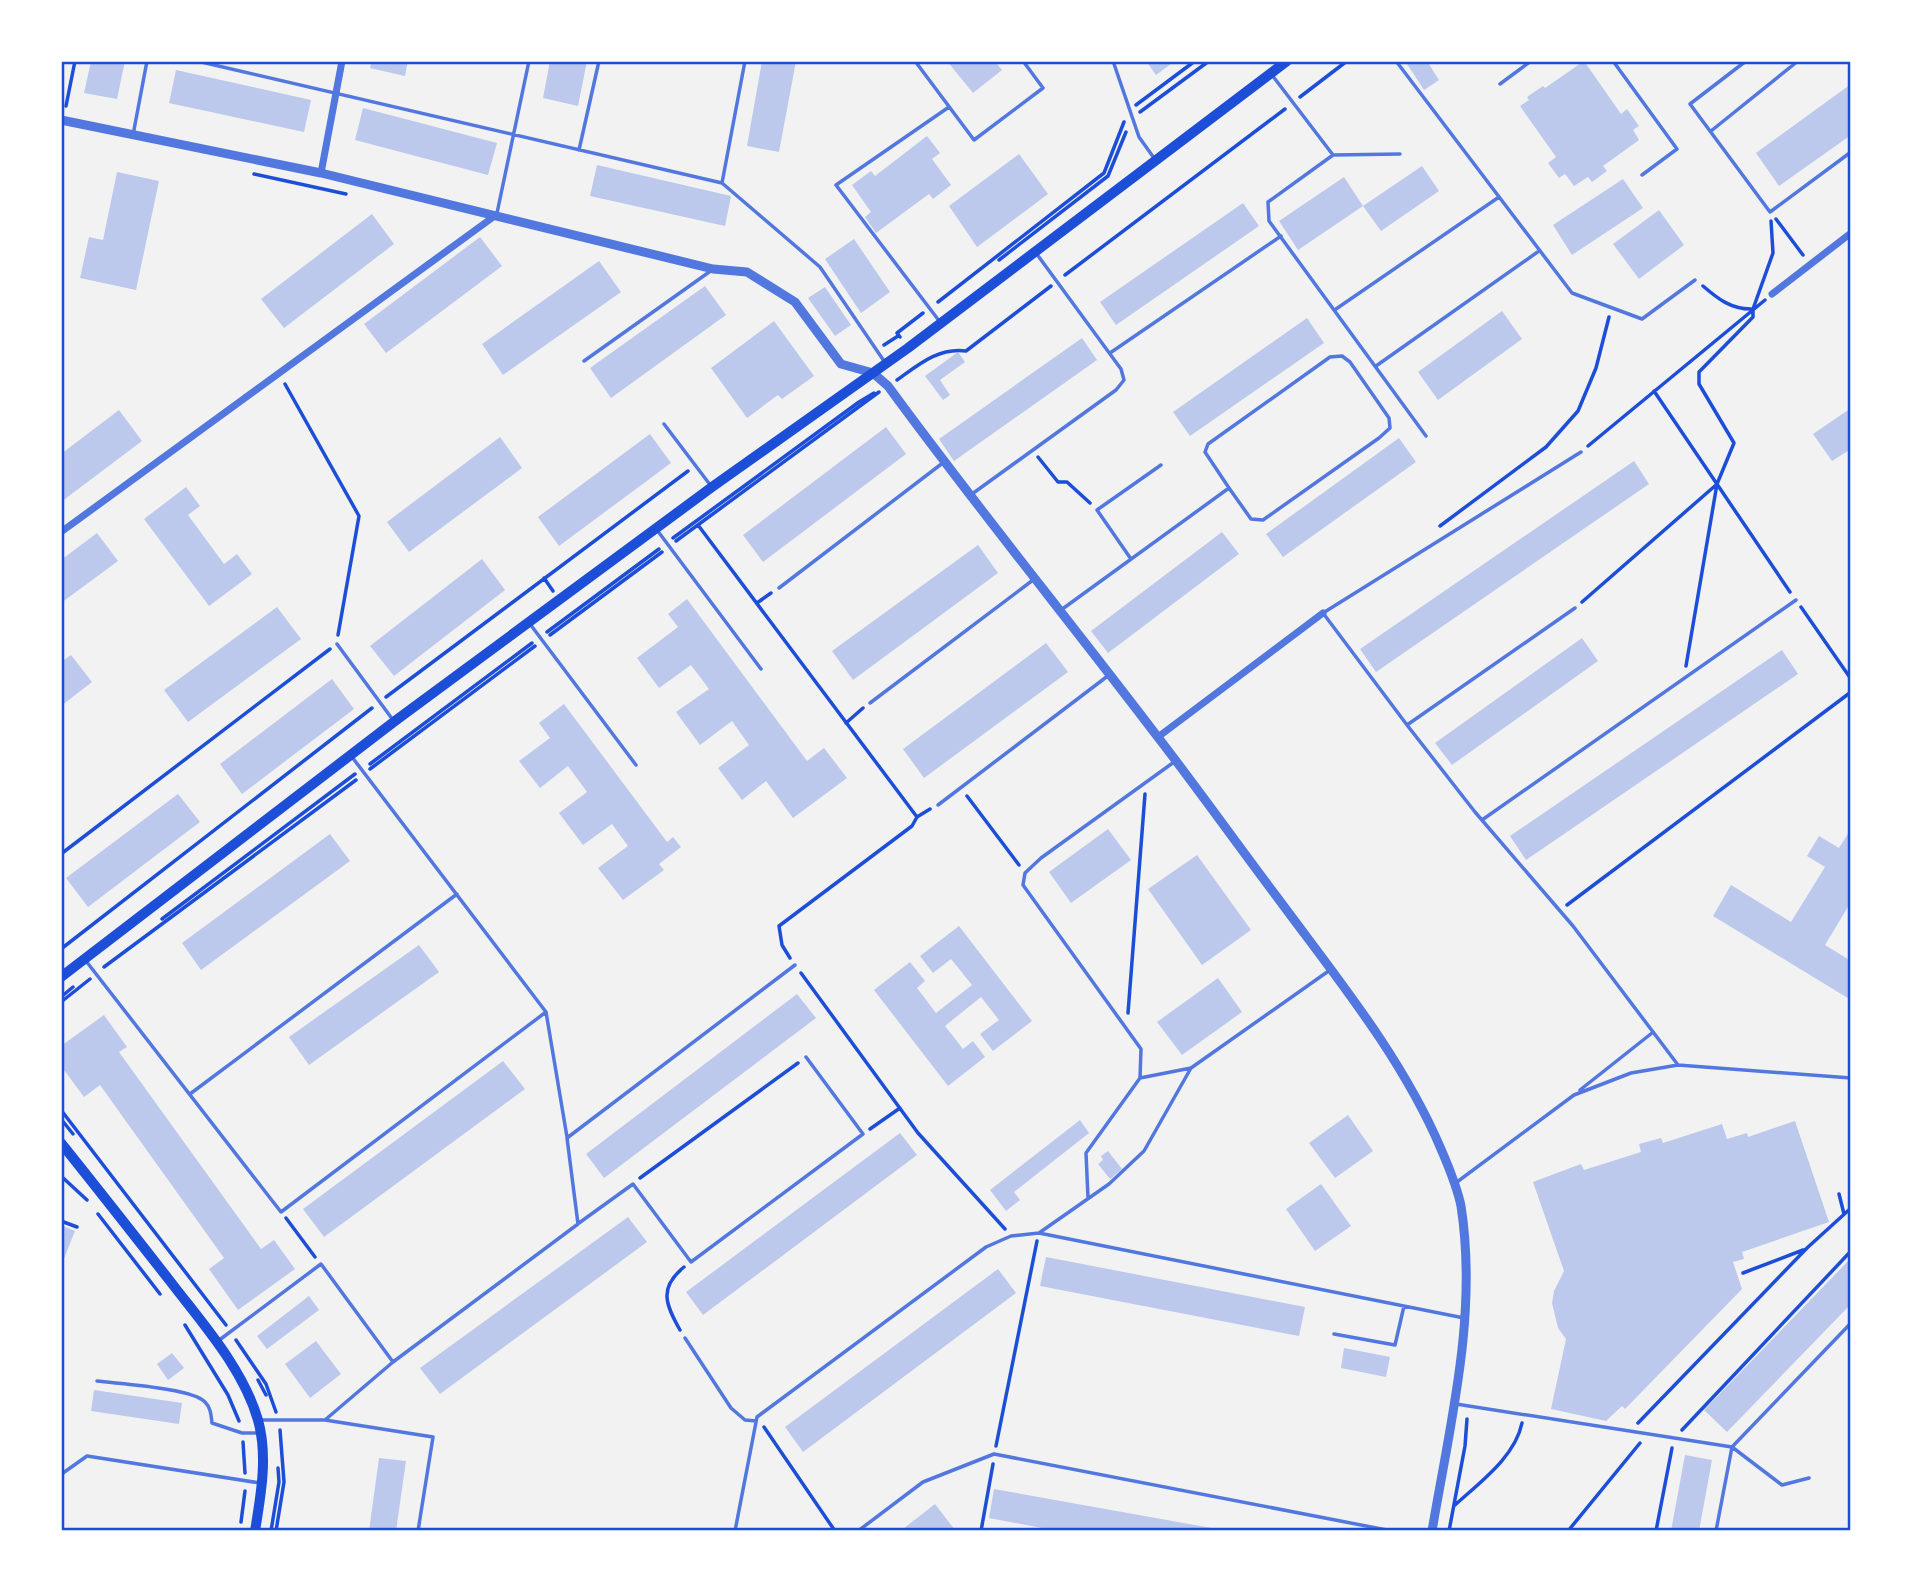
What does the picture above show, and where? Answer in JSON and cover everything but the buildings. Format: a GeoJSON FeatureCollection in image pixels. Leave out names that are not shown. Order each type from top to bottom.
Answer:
{"type":"FeatureCollection","features":[{"type":"Feature","properties":{"kind":"main road"},"geometry":{"type":"LineString","coordinates":[[61,977],[395,721],[712,487],[873,373],[1287,61]]}},
{"type":"Feature","properties":{"kind":"main road"},"geometry":{"type":"LineString","coordinates":[[61,1143],[216,1342],[245,1389],[258,1420],[263,1451],[262,1483],[255,1531]]}},
{"type":"Feature","properties":{"kind":"street"},"geometry":{"type":"LineString","coordinates":[[321,173],[342,61]]}},
{"type":"Feature","properties":{"kind":"street"},"geometry":{"type":"LineString","coordinates":[[61,120],[321,173],[713,268],[747,272],[795,302],[841,364],[873,373],[888,386],[1034,580],[1158,737],[1331,970],[1406,1077],[1435,1136],[1455,1183],[1466,1249],[1466,1319],[1432,1531]]}},
{"type":"Feature","properties":{"kind":"street"},"geometry":{"type":"LineString","coordinates":[[61,532],[496,215]]}},
{"type":"Feature","properties":{"kind":"street"},"geometry":{"type":"LineString","coordinates":[[1772,294],[1851,233]]}},
{"type":"Feature","properties":{"kind":"street"},"geometry":{"type":"LineString","coordinates":[[1158,737],[1324,613]]}},
{"type":"Feature","properties":{"kind":"lane"},"geometry":{"type":"LineString","coordinates":[[133,135],[147,61]]}},
{"type":"Feature","properties":{"kind":"lane"},"geometry":{"type":"LineString","coordinates":[[197,61],[722,183],[820,267],[886,363]]}},
{"type":"Feature","properties":{"kind":"lane"},"geometry":{"type":"LineString","coordinates":[[496,215],[529,61]]}},
{"type":"Feature","properties":{"kind":"lane"},"geometry":{"type":"LineString","coordinates":[[579,150],[599,61]]}},
{"type":"Feature","properties":{"kind":"lane"},"geometry":{"type":"LineString","coordinates":[[722,183],[745,61]]}},
{"type":"Feature","properties":{"kind":"lane"},"geometry":{"type":"LineString","coordinates":[[915,61],[974,140],[1043,88],[1023,61]]}},
{"type":"Feature","properties":{"kind":"lane"},"geometry":{"type":"LineString","coordinates":[[1113,61],[1139,137],[1155,160]]}},
{"type":"Feature","properties":{"kind":"lane"},"geometry":{"type":"LineString","coordinates":[[1396,61],[1572,293],[1642,319],[1695,280]]}},
{"type":"Feature","properties":{"kind":"lane"},"geometry":{"type":"LineString","coordinates":[[1500,84],[1531,61]]}},
{"type":"Feature","properties":{"kind":"lane"},"geometry":{"type":"LineString","coordinates":[[1613,61],[1677,149],[1642,175]]}},
{"type":"Feature","properties":{"kind":"lane"},"geometry":{"type":"LineString","coordinates":[[1746,61],[1690,104],[1770,212],[1851,152]]}},
{"type":"Feature","properties":{"kind":"lane"},"geometry":{"type":"LineString","coordinates":[[1710,131],[1798,61]]}},
{"type":"Feature","properties":{"kind":"lane"},"geometry":{"type":"LineString","coordinates":[[1270,73],[1333,155]]}},
{"type":"Feature","properties":{"kind":"lane"},"geometry":{"type":"LineString","coordinates":[[940,322],[836,184],[949,107]]}},
{"type":"Feature","properties":{"kind":"lane"},"geometry":{"type":"LineString","coordinates":[[1400,154],[1333,155],[1268,202],[1269,220],[1426,436]]}},
{"type":"Feature","properties":{"kind":"lane"},"geometry":{"type":"LineString","coordinates":[[1335,309],[1499,197]]}},
{"type":"Feature","properties":{"kind":"lane"},"geometry":{"type":"LineString","coordinates":[[1110,353],[1281,236]]}},
{"type":"Feature","properties":{"kind":"lane"},"geometry":{"type":"LineString","coordinates":[[970,495],[1116,390],[1124,380],[1121,369],[1110,353],[1035,251]]}},
{"type":"Feature","properties":{"kind":"lane"},"geometry":{"type":"LineString","coordinates":[[1376,366],[1539,251]]}},
{"type":"Feature","properties":{"kind":"lane"},"geometry":{"type":"LineString","coordinates":[[584,361],[713,268]]}},
{"type":"Feature","properties":{"kind":"lane"},"geometry":{"type":"LineString","coordinates":[[1342,356],[1350,362],[1389,418],[1390,428],[1263,520],[1251,519],[1229,488],[1205,452],[1208,444],[1330,357],[1342,356]]}},
{"type":"Feature","properties":{"kind":"lane"},"geometry":{"type":"LineString","coordinates":[[664,424],[712,487]]}},
{"type":"Feature","properties":{"kind":"lane"},"geometry":{"type":"LineString","coordinates":[[1581,452],[1324,613],[1407,725],[1559,911],[1678,1065]]}},
{"type":"Feature","properties":{"kind":"lane"},"geometry":{"type":"LineString","coordinates":[[779,588],[944,462]]}},
{"type":"Feature","properties":{"kind":"lane"},"geometry":{"type":"LineString","coordinates":[[1131,559],[1097,510],[1161,465]]}},
{"type":"Feature","properties":{"kind":"lane"},"geometry":{"type":"LineString","coordinates":[[1059,611],[1229,488]]}},
{"type":"Feature","properties":{"kind":"lane"},"geometry":{"type":"LineString","coordinates":[[656,529],[761,669]]}},
{"type":"Feature","properties":{"kind":"lane"},"geometry":{"type":"LineString","coordinates":[[870,703],[1034,580]]}},
{"type":"Feature","properties":{"kind":"lane"},"geometry":{"type":"LineString","coordinates":[[1482,820],[1796,600]]}},
{"type":"Feature","properties":{"kind":"lane"},"geometry":{"type":"LineString","coordinates":[[1407,725],[1575,608]]}},
{"type":"Feature","properties":{"kind":"lane"},"geometry":{"type":"LineString","coordinates":[[529,622],[636,765]]}},
{"type":"Feature","properties":{"kind":"lane"},"geometry":{"type":"LineString","coordinates":[[337,644],[395,721]]}},
{"type":"Feature","properties":{"kind":"lane"},"geometry":{"type":"LineString","coordinates":[[938,805],[1109,675]]}},
{"type":"Feature","properties":{"kind":"lane"},"geometry":{"type":"LineString","coordinates":[[351,755],[546,1012],[578,1224]]}},
{"type":"Feature","properties":{"kind":"lane"},"geometry":{"type":"LineString","coordinates":[[1088,1198],[1086,1153],[1140,1078],[1141,1049],[1023,885],[1025,873],[1041,858],[1175,761]]}},
{"type":"Feature","properties":{"kind":"lane"},"geometry":{"type":"LineString","coordinates":[[189,1095],[457,894]]}},
{"type":"Feature","properties":{"kind":"lane"},"geometry":{"type":"LineString","coordinates":[[85,959],[281,1212],[546,1012]]}},
{"type":"Feature","properties":{"kind":"lane"},"geometry":{"type":"LineString","coordinates":[[567,1138],[795,965]]}},
{"type":"Feature","properties":{"kind":"lane"},"geometry":{"type":"LineString","coordinates":[[1140,1078],[1191,1068],[1331,970]]}},
{"type":"Feature","properties":{"kind":"lane"},"geometry":{"type":"LineString","coordinates":[[1455,1183],[1652,1033]]}},
{"type":"Feature","properties":{"kind":"lane"},"geometry":{"type":"LineString","coordinates":[[326,1420],[393,1363],[633,1184],[691,1262],[863,1134],[806,1057]]}},
{"type":"Feature","properties":{"kind":"lane"},"geometry":{"type":"LineString","coordinates":[[1574,1095],[1631,1073],[1678,1065],[1851,1077]]}},
{"type":"Feature","properties":{"kind":"lane"},"geometry":{"type":"LineString","coordinates":[[1039,1233],[1109,1184],[1144,1151],[1191,1068]]}},
{"type":"Feature","properties":{"kind":"lane"},"geometry":{"type":"LineString","coordinates":[[685,1338],[731,1408],[746,1420],[757,1419],[986,1247],[1011,1236],[1039,1233],[1466,1319]]}},
{"type":"Feature","properties":{"kind":"lane"},"geometry":{"type":"LineString","coordinates":[[216,1342],[321,1264],[393,1363]]}},
{"type":"Feature","properties":{"kind":"lane"},"geometry":{"type":"LineString","coordinates":[[1334,1334],[1395,1345],[1404,1306]]}},
{"type":"Feature","properties":{"kind":"lane"},"geometry":{"type":"LineString","coordinates":[[1716,1531],[1732,1447],[1851,1323]]}},
{"type":"Feature","properties":{"kind":"lane"},"geometry":{"type":"LineString","coordinates":[[97,1381],[191,1394],[206,1403],[210,1409],[212,1423],[242,1433],[260,1433]]}},
{"type":"Feature","properties":{"kind":"lane"},"geometry":{"type":"LineString","coordinates":[[1454,1404],[1732,1447],[1782,1486],[1809,1478]]}},
{"type":"Feature","properties":{"kind":"lane"},"geometry":{"type":"LineString","coordinates":[[735,1531],[757,1419]]}},
{"type":"Feature","properties":{"kind":"lane"},"geometry":{"type":"LineString","coordinates":[[258,1420],[326,1420],[433,1437],[418,1531]]}},
{"type":"Feature","properties":{"kind":"lane"},"geometry":{"type":"LineString","coordinates":[[858,1531],[923,1482],[994,1454],[1392,1531]]}},
{"type":"Feature","properties":{"kind":"lane"},"geometry":{"type":"LineString","coordinates":[[61,1479],[62,1473],[87,1456],[262,1483]]}},
{"type":"Feature","properties":{"kind":"path"},"geometry":{"type":"LineString","coordinates":[[66,106],[75,61]]}},
{"type":"Feature","properties":{"kind":"path"},"geometry":{"type":"LineString","coordinates":[[931,309],[1104,173],[1129,110],[1195,61]]}},
{"type":"Feature","properties":{"kind":"path"},"geometry":{"type":"LineString","coordinates":[[899,336],[897,333],[1108,176],[1132,118],[1209,61]]}},
{"type":"Feature","properties":{"kind":"path"},"geometry":{"type":"LineString","coordinates":[[668,545],[920,364],[950,349],[966,351],[1347,61]]}},
{"type":"Feature","properties":{"kind":"path"},"geometry":{"type":"LineString","coordinates":[[252,174],[348,195]]}},
{"type":"Feature","properties":{"kind":"path"},"geometry":{"type":"LineString","coordinates":[[1770,212],[1810,265]]}},
{"type":"Feature","properties":{"kind":"path"},"geometry":{"type":"LineString","coordinates":[[1684,678],[1717,484],[1734,443],[1699,384],[1699,372],[1753,317],[1753,309],[1773,253],[1770,212]]}},
{"type":"Feature","properties":{"kind":"path"},"geometry":{"type":"LineString","coordinates":[[1695,280],[1719,301],[1739,309],[1753,309]]}},
{"type":"Feature","properties":{"kind":"path"},"geometry":{"type":"LineString","coordinates":[[1581,452],[1772,294]]}},
{"type":"Feature","properties":{"kind":"path"},"geometry":{"type":"LineString","coordinates":[[1435,530],[1546,447],[1578,411],[1596,368],[1611,308]]}},
{"type":"Feature","properties":{"kind":"path"},"geometry":{"type":"LineString","coordinates":[[61,854],[337,644],[359,516],[279,374]]}},
{"type":"Feature","properties":{"kind":"path"},"geometry":{"type":"LineString","coordinates":[[61,999],[859,402],[888,386]]}},
{"type":"Feature","properties":{"kind":"path"},"geometry":{"type":"LineString","coordinates":[[1654,391],[1851,679]]}},
{"type":"Feature","properties":{"kind":"path"},"geometry":{"type":"LineString","coordinates":[[1032,450],[1058,482],[1067,482],[1097,510]]}},
{"type":"Feature","properties":{"kind":"path"},"geometry":{"type":"LineString","coordinates":[[1575,608],[1717,484]]}},
{"type":"Feature","properties":{"kind":"path"},"geometry":{"type":"LineString","coordinates":[[698,525],[917,817]]}},
{"type":"Feature","properties":{"kind":"path"},"geometry":{"type":"LineString","coordinates":[[757,603],[779,588]]}},
{"type":"Feature","properties":{"kind":"path"},"geometry":{"type":"LineString","coordinates":[[1559,911],[1851,692]]}},
{"type":"Feature","properties":{"kind":"path"},"geometry":{"type":"LineString","coordinates":[[846,723],[870,703]]}},
{"type":"Feature","properties":{"kind":"path"},"geometry":{"type":"LineString","coordinates":[[1127,1030],[1145,782]]}},
{"type":"Feature","properties":{"kind":"path"},"geometry":{"type":"LineString","coordinates":[[960,788],[1025,873]]}},
{"type":"Feature","properties":{"kind":"path"},"geometry":{"type":"LineString","coordinates":[[938,805],[917,817],[912,826],[779,926],[782,945],[918,1133],[1011,1236]]}},
{"type":"Feature","properties":{"kind":"path"},"geometry":{"type":"LineString","coordinates":[[633,1184],[806,1057]]}},
{"type":"Feature","properties":{"kind":"path"},"geometry":{"type":"LineString","coordinates":[[863,1134],[900,1108]]}},
{"type":"Feature","properties":{"kind":"path"},"geometry":{"type":"LineString","coordinates":[[61,1176],[88,1200]]}},
{"type":"Feature","properties":{"kind":"path"},"geometry":{"type":"LineString","coordinates":[[1839,1194],[1844,1214]]}},
{"type":"Feature","properties":{"kind":"path"},"geometry":{"type":"LineString","coordinates":[[1630,1431],[1807,1248],[1851,1208]]}},
{"type":"Feature","properties":{"kind":"path"},"geometry":{"type":"LineString","coordinates":[[95,1210],[164,1298]]}},
{"type":"Feature","properties":{"kind":"path"},"geometry":{"type":"LineString","coordinates":[[281,1212],[321,1264]]}},
{"type":"Feature","properties":{"kind":"path"},"geometry":{"type":"LineString","coordinates":[[61,1221],[77,1227]]}},
{"type":"Feature","properties":{"kind":"path"},"geometry":{"type":"LineString","coordinates":[[981,1531],[1039,1233]]}},
{"type":"Feature","properties":{"kind":"path"},"geometry":{"type":"LineString","coordinates":[[1743,1273],[1807,1248]]}},
{"type":"Feature","properties":{"kind":"path"},"geometry":{"type":"LineString","coordinates":[[1656,1531],[1674,1438],[1851,1251]]}},
{"type":"Feature","properties":{"kind":"path"},"geometry":{"type":"LineString","coordinates":[[685,1338],[667,1307],[667,1287],[677,1273],[691,1262]]}},
{"type":"Feature","properties":{"kind":"path"},"geometry":{"type":"LineString","coordinates":[[179,1317],[228,1395],[242,1433],[246,1481],[240,1531]]}},
{"type":"Feature","properties":{"kind":"path"},"geometry":{"type":"LineString","coordinates":[[1449,1531],[1465,1446],[1467,1406]]}},
{"type":"Feature","properties":{"kind":"path"},"geometry":{"type":"LineString","coordinates":[[1454,1506],[1509,1453],[1520,1432],[1524,1414]]}},
{"type":"Feature","properties":{"kind":"path"},"geometry":{"type":"LineString","coordinates":[[757,1419],[835,1531]]}},
{"type":"Feature","properties":{"kind":"path"},"geometry":{"type":"LineString","coordinates":[[1568,1531],[1647,1434]]}}]}
